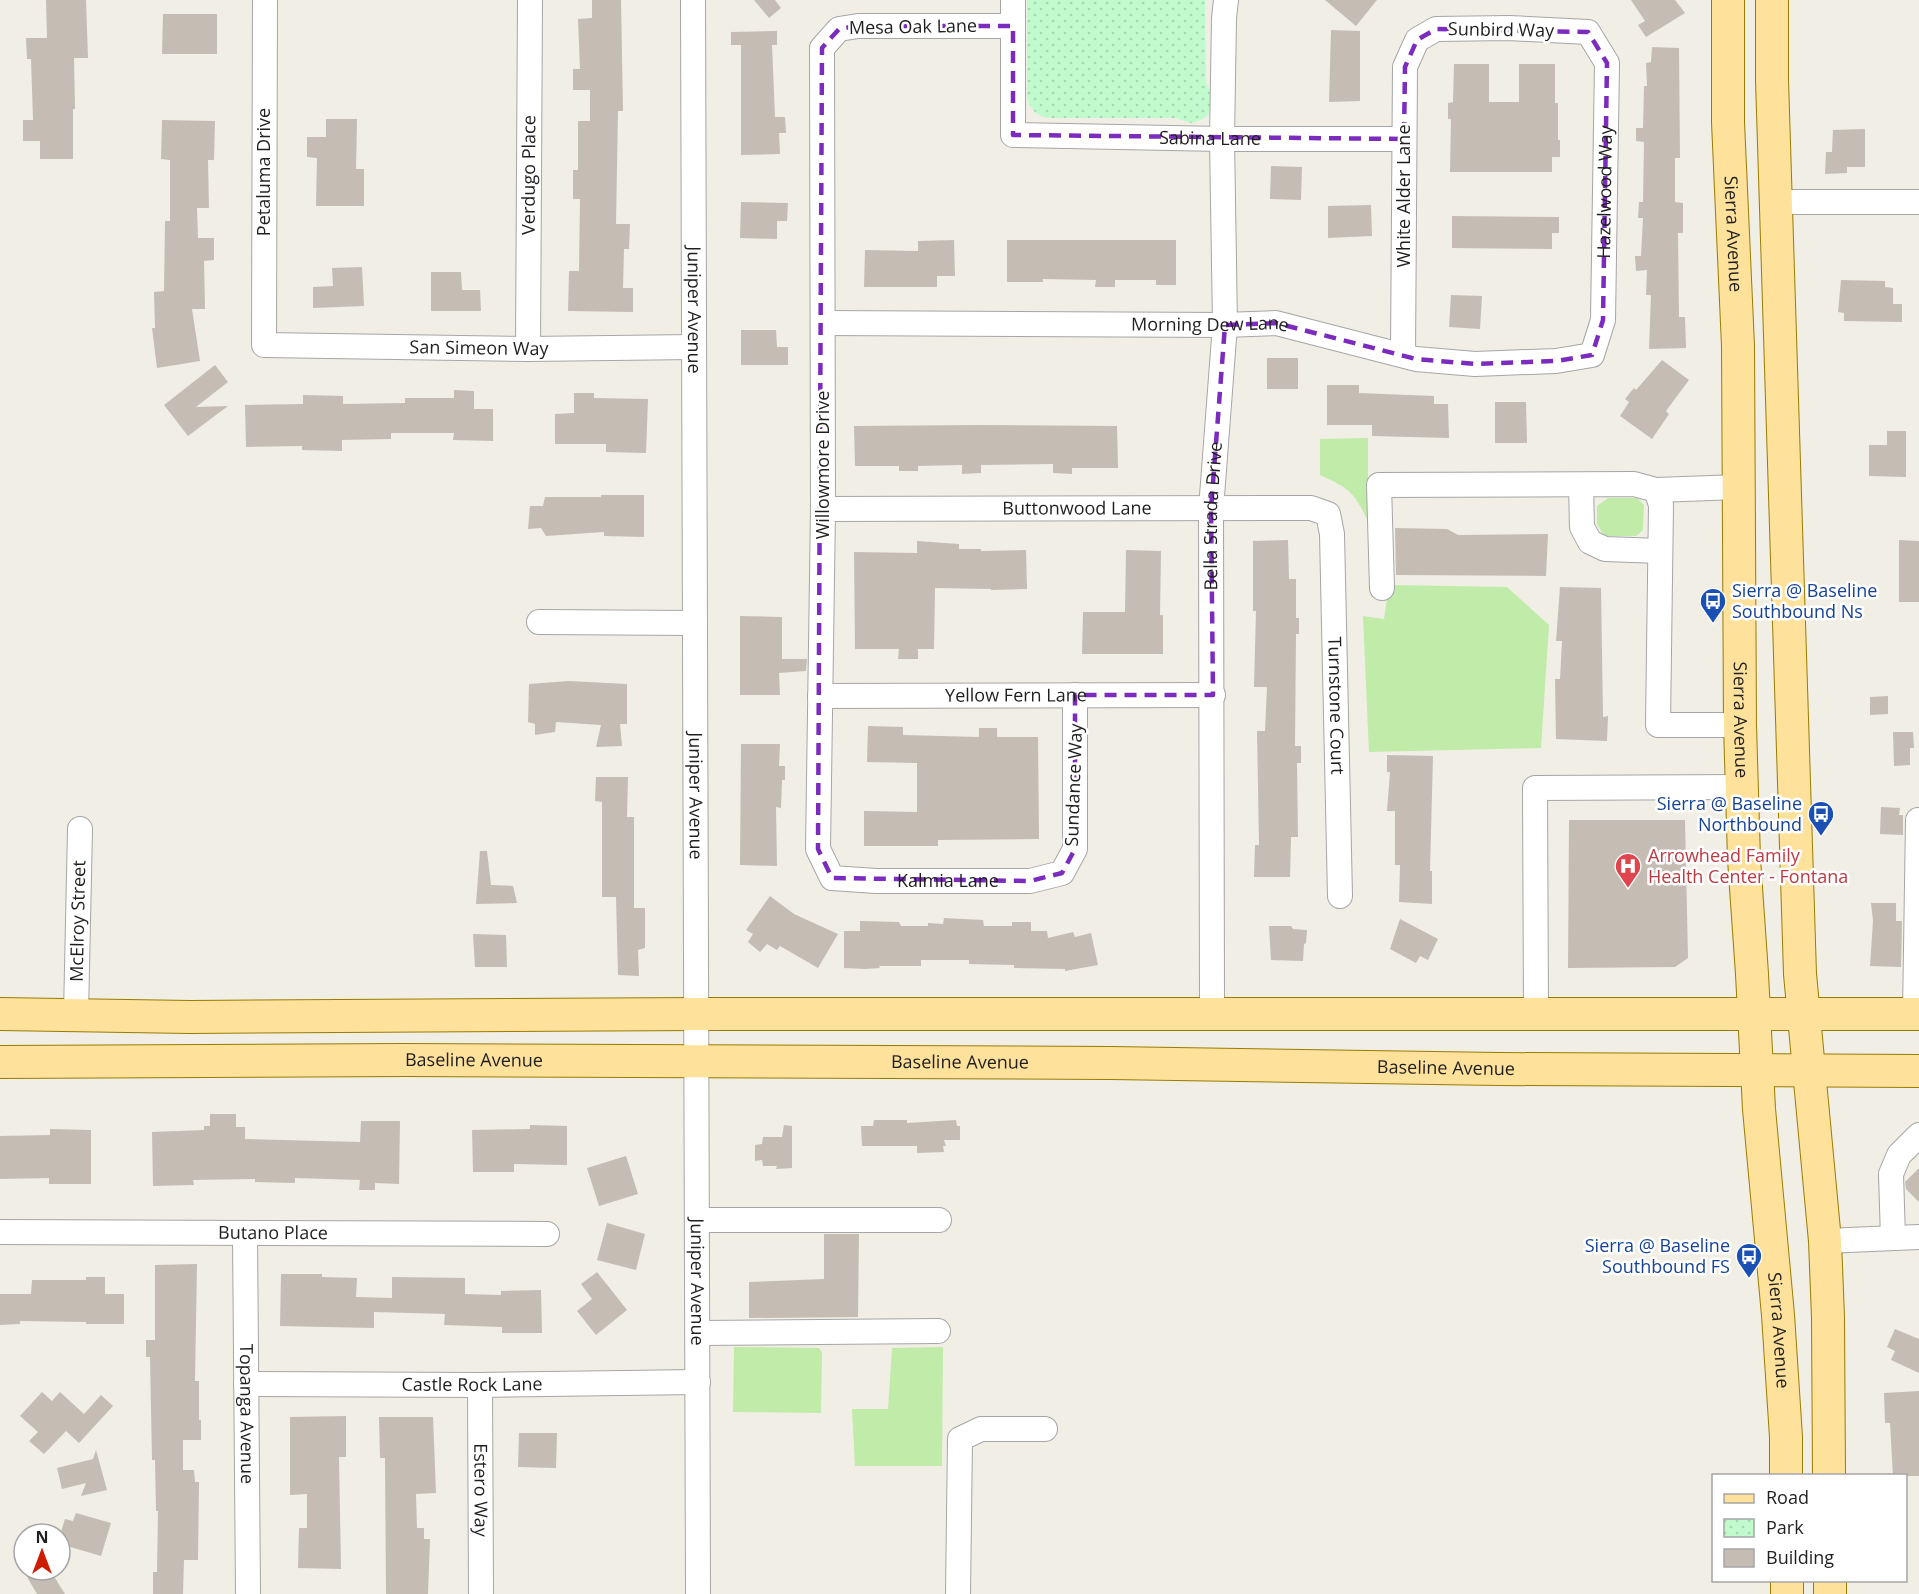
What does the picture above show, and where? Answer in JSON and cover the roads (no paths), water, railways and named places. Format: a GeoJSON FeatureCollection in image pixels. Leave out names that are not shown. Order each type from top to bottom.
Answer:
{"type":"FeatureCollection","features":[{"type":"Feature","properties":{"kind":"main road","name":"Sierra Avenue"},"geometry":{"type":"LineString","coordinates":[[1728,0],[1728,122],[1738,346],[1741,787],[1759,1109],[1778,1315],[1786,1437],[1786,1474]]}},
{"type":"Feature","properties":{"kind":"main road"},"geometry":{"type":"LineString","coordinates":[[1772,0],[1775,202],[1800,974],[1825,1241],[1829,1474]]}},
{"type":"Feature","properties":{"kind":"main road"},"geometry":{"type":"LineString","coordinates":[[0,1014],[190,1017],[697,1014],[1917,1014]]}},
{"type":"Feature","properties":{"kind":"main road","name":"Baseline Avenue"},"geometry":{"type":"LineString","coordinates":[[0,1062],[405,1060],[1100,1063],[1511,1069],[1919,1071]]}},
{"type":"Feature","properties":{"kind":"street","name":"Petaluma Drive"},"geometry":{"type":"LineString","coordinates":[[264,345],[265,0]]}},
{"type":"Feature","properties":{"kind":"street","name":"Verdugo Place"},"geometry":{"type":"LineString","coordinates":[[528,349],[530,0]]}},
{"type":"Feature","properties":{"kind":"street","name":"Juniper Avenue"},"geometry":{"type":"LineString","coordinates":[[693,0],[698,1594]]}},
{"type":"Feature","properties":{"kind":"street"},"geometry":{"type":"LineString","coordinates":[[1013,0],[1013,26]]}},
{"type":"Feature","properties":{"kind":"street","name":"Bella Strada Drive"},"geometry":{"type":"LineString","coordinates":[[1212,1014],[1211,509],[1225,324],[1222,139],[1223,6]]}},
{"type":"Feature","properties":{"kind":"street","name":"Mesa Oak Lane"},"geometry":{"type":"LineString","coordinates":[[822,48],[839,29],[1013,26]]}},
{"type":"Feature","properties":{"kind":"street","name":"Sabina Lane"},"geometry":{"type":"LineString","coordinates":[[1013,26],[1013,135],[1222,139],[1404,139]]}},
{"type":"Feature","properties":{"kind":"street","name":"Sunbird Way"},"geometry":{"type":"LineString","coordinates":[[1417,40],[1436,29],[1509,28],[1587,32]]}},
{"type":"Feature","properties":{"kind":"street","name":"Hazelwood Way"},"geometry":{"type":"LineString","coordinates":[[1587,32],[1607,63],[1603,320],[1592,355]]}},
{"type":"Feature","properties":{"kind":"street","name":"White Alder Lane"},"geometry":{"type":"LineString","coordinates":[[1403,355],[1405,68],[1417,40]]}},
{"type":"Feature","properties":{"kind":"street","name":"Willowmore Drive"},"geometry":{"type":"LineString","coordinates":[[822,48],[823,509],[818,849],[832,878]]}},
{"type":"Feature","properties":{"kind":"street"},"geometry":{"type":"LineString","coordinates":[[1775,202],[1919,202]]}},
{"type":"Feature","properties":{"kind":"street","name":"Morning Dew Lane"},"geometry":{"type":"LineString","coordinates":[[823,323],[1276,323],[1416,359],[1475,364],[1556,362],[1592,355]]}},
{"type":"Feature","properties":{"kind":"street","name":"San Simeon Way"},"geometry":{"type":"LineString","coordinates":[[264,345],[528,349],[694,347]]}},
{"type":"Feature","properties":{"kind":"street"},"geometry":{"type":"LineString","coordinates":[[1382,588],[1379,485],[1634,484],[1656,490],[1739,487]]}},
{"type":"Feature","properties":{"kind":"street"},"geometry":{"type":"LineString","coordinates":[[1581,485],[1582,527],[1590,543],[1605,549],[1660,551]]}},
{"type":"Feature","properties":{"kind":"street"},"geometry":{"type":"LineString","coordinates":[[1656,490],[1661,505],[1658,725],[1740,725]]}},
{"type":"Feature","properties":{"kind":"street","name":"Buttonwood Lane"},"geometry":{"type":"LineString","coordinates":[[823,509],[1311,508],[1328,514]]}},
{"type":"Feature","properties":{"kind":"street","name":"Turnstone Court"},"geometry":{"type":"LineString","coordinates":[[1328,514],[1332,534],[1340,896]]}},
{"type":"Feature","properties":{"kind":"street"},"geometry":{"type":"LineString","coordinates":[[539,622],[694,622]]}},
{"type":"Feature","properties":{"kind":"street","name":"Sundance Way"},"geometry":{"type":"LineString","coordinates":[[1062,873],[1075,849],[1075,695]]}},
{"type":"Feature","properties":{"kind":"street","name":"Yellow Fern Lane"},"geometry":{"type":"LineString","coordinates":[[820,696],[1213,695]]}},
{"type":"Feature","properties":{"kind":"street"},"geometry":{"type":"LineString","coordinates":[[1536,1014],[1535,788],[1741,787]]}},
{"type":"Feature","properties":{"kind":"street"},"geometry":{"type":"LineString","coordinates":[[1917,1014],[1918,820]]}},
{"type":"Feature","properties":{"kind":"street","name":"McElroy Street"},"geometry":{"type":"LineString","coordinates":[[75,1014],[80,829]]}},
{"type":"Feature","properties":{"kind":"street","name":"Kalmia Lane"},"geometry":{"type":"LineString","coordinates":[[832,878],[876,881],[1030,881],[1062,873]]}},
{"type":"Feature","properties":{"kind":"street"},"geometry":{"type":"LineString","coordinates":[[1893,1238],[1891,1174],[1899,1155],[1919,1136]]}},
{"type":"Feature","properties":{"kind":"street"},"geometry":{"type":"LineString","coordinates":[[698,1220],[939,1220]]}},
{"type":"Feature","properties":{"kind":"street","name":"Butano Place"},"geometry":{"type":"LineString","coordinates":[[0,1232],[548,1234]]}},
{"type":"Feature","properties":{"kind":"street","name":"Topanga Avenue"},"geometry":{"type":"LineString","coordinates":[[245,1234],[248,1594]]}},
{"type":"Feature","properties":{"kind":"street"},"geometry":{"type":"LineString","coordinates":[[1825,1241],[1919,1237]]}},
{"type":"Feature","properties":{"kind":"street"},"geometry":{"type":"LineString","coordinates":[[698,1333],[938,1331]]}},
{"type":"Feature","properties":{"kind":"street","name":"Castle Rock Lane"},"geometry":{"type":"LineString","coordinates":[[246,1384],[480,1385],[698,1382]]}},
{"type":"Feature","properties":{"kind":"street","name":"Estero Way"},"geometry":{"type":"LineString","coordinates":[[480,1385],[481,1594]]}},
{"type":"Feature","properties":{"kind":"street"},"geometry":{"type":"LineString","coordinates":[[958,1594],[960,1439],[981,1429],[1045,1430]]}},
{"type":"Feature","properties":{"kind":"place","name":"Sierra @ Baseline Southbound Ns"},"geometry":{"type":"Point","coordinates":[1713,624]}},
{"type":"Feature","properties":{"kind":"place","name":"Sierra @ Baseline Northbound"},"geometry":{"type":"Point","coordinates":[1821,837]}},
{"type":"Feature","properties":{"kind":"place","name":"Arrowhead Family Health Center - Fontana"},"geometry":{"type":"Point","coordinates":[1628,889]}},
{"type":"Feature","properties":{"kind":"place","name":"Sierra @ Baseline Southbound FS"},"geometry":{"type":"Point","coordinates":[1749,1279]}}]}
